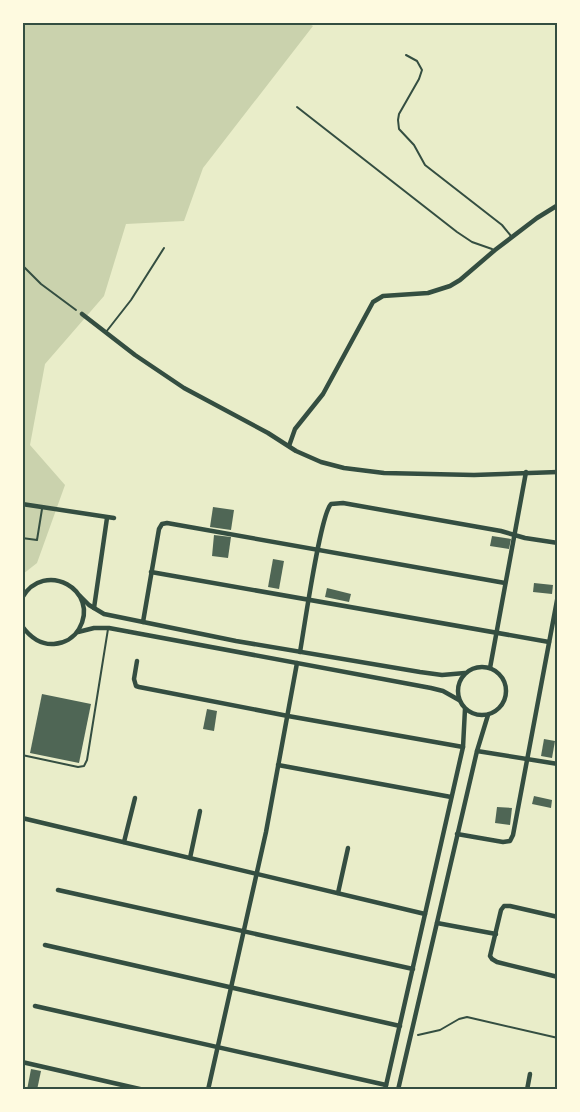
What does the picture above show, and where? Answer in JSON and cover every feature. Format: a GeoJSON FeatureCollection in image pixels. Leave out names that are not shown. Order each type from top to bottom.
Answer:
{"type":"FeatureCollection","features":[{"type":"Feature","properties":{"kind":"street"},"geometry":{"type":"LineString","coordinates":[[289,446],[295,429],[323,394],[373,302],[383,296],[428,293],[450,286],[466,276],[495,250],[537,218],[558,205]]}},
{"type":"Feature","properties":{"kind":"street"},"geometry":{"type":"LineString","coordinates":[[82,314],[184,388],[268,433],[308,457],[321,462],[365,471],[453,475],[558,472]]}},
{"type":"Feature","properties":{"kind":"street"},"geometry":{"type":"LineString","coordinates":[[490,668],[526,472]]}},
{"type":"Feature","properties":{"kind":"street"},"geometry":{"type":"LineString","coordinates":[[300,652],[318,549],[327,510],[331,504],[343,503],[558,544]]}},
{"type":"Feature","properties":{"kind":"street"},"geometry":{"type":"LineString","coordinates":[[22,504],[114,518]]}},
{"type":"Feature","properties":{"kind":"street"},"geometry":{"type":"LineString","coordinates":[[94,608],[108,518]]}},
{"type":"Feature","properties":{"kind":"street"},"geometry":{"type":"LineString","coordinates":[[143,622],[159,529],[162,524],[169,523],[505,583]]}},
{"type":"Feature","properties":{"kind":"street"},"geometry":{"type":"LineString","coordinates":[[151,572],[549,642]]}},
{"type":"Feature","properties":{"kind":"street"},"geometry":{"type":"LineString","coordinates":[[22,626],[34,640],[43,643],[62,643],[78,632],[94,628],[108,628],[431,688],[443,691],[459,700],[465,709],[480,715],[495,712],[501,706],[506,692],[502,677],[490,668],[477,667],[465,673],[442,675],[425,673],[300,652],[113,616],[94,608],[74,588],[56,580],[36,583],[23,595]]}},
{"type":"Feature","properties":{"kind":"street"},"geometry":{"type":"LineString","coordinates":[[78,632],[84,614],[80,596]]}},
{"type":"Feature","properties":{"kind":"street"},"geometry":{"type":"LineString","coordinates":[[457,834],[503,842],[510,841],[513,835],[558,596]]}},
{"type":"Feature","properties":{"kind":"street"},"geometry":{"type":"LineString","coordinates":[[137,661],[134,679],[136,686],[288,716],[462,747]]}},
{"type":"Feature","properties":{"kind":"street"},"geometry":{"type":"LineString","coordinates":[[208,1090],[257,874],[297,663]]}},
{"type":"Feature","properties":{"kind":"street"},"geometry":{"type":"LineString","coordinates":[[459,700],[458,686],[465,673]]}},
{"type":"Feature","properties":{"kind":"street"},"geometry":{"type":"LineString","coordinates":[[35,1006],[386,1087],[462,747],[465,709]]}},
{"type":"Feature","properties":{"kind":"street"},"geometry":{"type":"LineString","coordinates":[[398,1090],[457,834],[488,714]]}},
{"type":"Feature","properties":{"kind":"street"},"geometry":{"type":"LineString","coordinates":[[477,752],[558,764]]}},
{"type":"Feature","properties":{"kind":"street"},"geometry":{"type":"LineString","coordinates":[[278,765],[451,797]]}},
{"type":"Feature","properties":{"kind":"street"},"geometry":{"type":"LineString","coordinates":[[124,842],[135,798]]}},
{"type":"Feature","properties":{"kind":"street"},"geometry":{"type":"LineString","coordinates":[[190,858],[200,810]]}},
{"type":"Feature","properties":{"kind":"street"},"geometry":{"type":"LineString","coordinates":[[22,818],[425,914]]}},
{"type":"Feature","properties":{"kind":"street"},"geometry":{"type":"LineString","coordinates":[[338,893],[348,848]]}},
{"type":"Feature","properties":{"kind":"street"},"geometry":{"type":"LineString","coordinates":[[58,890],[413,969]]}},
{"type":"Feature","properties":{"kind":"street"},"geometry":{"type":"LineString","coordinates":[[558,917],[504,906],[501,910],[490,956],[497,962],[558,977]]}},
{"type":"Feature","properties":{"kind":"street"},"geometry":{"type":"LineString","coordinates":[[436,923],[496,934]]}},
{"type":"Feature","properties":{"kind":"street"},"geometry":{"type":"LineString","coordinates":[[44,946],[400,1026]]}},
{"type":"Feature","properties":{"kind":"street"},"geometry":{"type":"LineString","coordinates":[[22,1062],[144,1090]]}},
{"type":"Feature","properties":{"kind":"street"},"geometry":{"type":"LineString","coordinates":[[527,1090],[530,1074]]}},
{"type":"Feature","properties":{"kind":"lane"},"geometry":{"type":"LineString","coordinates":[[406,54],[417,61],[422,70],[419,79],[399,114],[399,129],[411,141],[421,161],[431,172],[507,229],[512,238]]}},
{"type":"Feature","properties":{"kind":"lane"},"geometry":{"type":"LineString","coordinates":[[297,107],[451,228],[472,242],[495,250]]}},
{"type":"Feature","properties":{"kind":"lane"},"geometry":{"type":"LineString","coordinates":[[106,332],[131,300],[164,248]]}},
{"type":"Feature","properties":{"kind":"lane"},"geometry":{"type":"LineString","coordinates":[[22,538],[37,540],[43,506]]}},
{"type":"Feature","properties":{"kind":"lane"},"geometry":{"type":"LineString","coordinates":[[22,754],[78,767],[84,766],[87,760],[108,628]]}},
{"type":"Feature","properties":{"kind":"path"},"geometry":{"type":"LineString","coordinates":[[22,265],[41,284],[82,314]]}},
{"type":"Feature","properties":{"kind":"path"},"geometry":{"type":"LineString","coordinates":[[411,1035],[440,1030],[459,1019],[467,1017],[558,1038]]}},
{"type":"Feature","properties":{"kind":"green space"},"geometry":{"type":"Polygon","coordinates":[[[306,22],[313,26],[203,168],[184,221],[126,224],[104,296],[45,364],[30,445],[65,485],[37,563],[23,574],[23,23],[306,22]]]}},
{"type":"Feature","properties":{"kind":"building"},"geometry":{"type":"Polygon","coordinates":[[[213,507],[234,510],[231,530],[210,527],[213,507]]]}},
{"type":"Feature","properties":{"kind":"building"},"geometry":{"type":"Polygon","coordinates":[[[214,535],[231,537],[228,558],[212,556],[214,535]]]}},
{"type":"Feature","properties":{"kind":"building"},"geometry":{"type":"Polygon","coordinates":[[[492,536],[511,539],[509,549],[490,546],[492,536]]]}},
{"type":"Feature","properties":{"kind":"building"},"geometry":{"type":"Polygon","coordinates":[[[273,559],[284,561],[279,589],[268,587],[273,559]]]}},
{"type":"Feature","properties":{"kind":"building"},"geometry":{"type":"Polygon","coordinates":[[[534,583],[553,585],[552,594],[533,592],[534,583]]]}},
{"type":"Feature","properties":{"kind":"building"},"geometry":{"type":"Polygon","coordinates":[[[327,588],[351,594],[349,602],[325,597],[327,588]]]}},
{"type":"Feature","properties":{"kind":"building"},"geometry":{"type":"Polygon","coordinates":[[[42,694],[91,704],[79,763],[30,753],[42,694]]]}},
{"type":"Feature","properties":{"kind":"building"},"geometry":{"type":"Polygon","coordinates":[[[207,709],[217,711],[214,731],[203,729],[207,709]]]}},
{"type":"Feature","properties":{"kind":"building"},"geometry":{"type":"Polygon","coordinates":[[[544,739],[555,741],[552,758],[541,756],[544,739]]]}},
{"type":"Feature","properties":{"kind":"building"},"geometry":{"type":"Polygon","coordinates":[[[534,796],[552,800],[551,808],[532,804],[534,796]]]}},
{"type":"Feature","properties":{"kind":"building"},"geometry":{"type":"Polygon","coordinates":[[[497,807],[512,808],[510,825],[495,823],[497,807]]]}},
{"type":"Feature","properties":{"kind":"building"},"geometry":{"type":"Polygon","coordinates":[[[31,1069],[41,1071],[37,1090],[27,1090],[31,1069]]]}}]}
